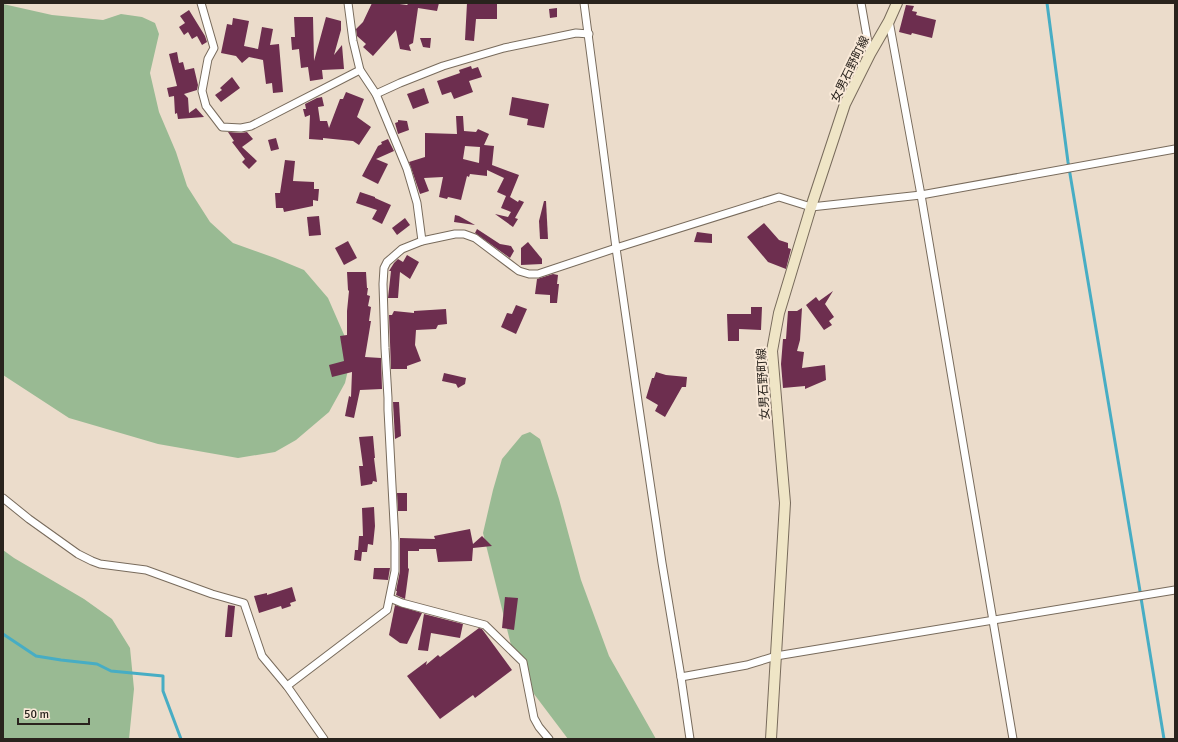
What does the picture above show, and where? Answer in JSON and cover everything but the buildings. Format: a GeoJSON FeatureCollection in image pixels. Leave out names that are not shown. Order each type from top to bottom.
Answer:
{"type":"FeatureCollection","features":[{"type":"Feature","properties":{"kind":"main road","name":"女男石野町線"},"geometry":{"type":"LineString","coordinates":[[771,739],[785,503],[772,351],[779,312],[811,207],[846,104],[897,3]]}},
{"type":"Feature","properties":{"kind":"street"},"geometry":{"type":"LineString","coordinates":[[200,3],[214,48],[208,59],[202,91],[206,106],[222,127],[241,128],[251,126],[360,70]]}},
{"type":"Feature","properties":{"kind":"street"},"geometry":{"type":"LineString","coordinates":[[348,3],[353,41],[360,70],[376,94],[407,170],[417,203],[422,241]]}},
{"type":"Feature","properties":{"kind":"street"},"geometry":{"type":"LineString","coordinates":[[584,3],[616,248],[662,563],[690,739]]}},
{"type":"Feature","properties":{"kind":"street"},"geometry":{"type":"LineString","coordinates":[[861,3],[870,54]]}},
{"type":"Feature","properties":{"kind":"street"},"geometry":{"type":"LineString","coordinates":[[889,21],[921,195],[1013,739]]}},
{"type":"Feature","properties":{"kind":"street"},"geometry":{"type":"LineString","coordinates":[[376,94],[443,66],[504,48],[576,33],[589,34]]}},
{"type":"Feature","properties":{"kind":"street"},"geometry":{"type":"LineString","coordinates":[[287,686],[386,610],[390,598],[395,571],[395,542],[382,284],[384,268],[387,262],[402,249],[422,241],[455,234],[464,234],[475,238],[519,271],[529,274],[538,274],[780,197],[811,207],[921,195],[1175,148]]}},
{"type":"Feature","properties":{"kind":"street"},"geometry":{"type":"LineString","coordinates":[[3,498],[29,519],[78,554],[92,561],[100,564],[146,570],[212,594],[244,603],[262,656],[287,686],[324,739]]}},
{"type":"Feature","properties":{"kind":"street"},"geometry":{"type":"LineString","coordinates":[[681,677],[747,665],[776,656],[1175,590]]}},
{"type":"Feature","properties":{"kind":"street"},"geometry":{"type":"LineString","coordinates":[[390,598],[402,603],[484,625],[523,662],[534,718],[549,739]]}},
{"type":"Feature","properties":{"kind":"green space"},"geometry":{"type":"Polygon","coordinates":[[[3,4],[52,15],[103,20],[121,14],[142,17],[155,23],[159,34],[150,73],[159,112],[176,152],[187,186],[210,222],[233,243],[304,270],[328,298],[352,353],[345,383],[329,412],[296,440],[275,452],[238,458],[158,444],[69,418],[3,375],[3,4]]]}},
{"type":"Feature","properties":{"kind":"green space"},"geometry":{"type":"Polygon","coordinates":[[[530,432],[540,439],[559,499],[581,580],[609,656],[656,739],[568,739],[534,694],[511,645],[483,533],[502,459],[522,435],[530,432]]]}},
{"type":"Feature","properties":{"kind":"green space"},"geometry":{"type":"Polygon","coordinates":[[[3,550],[84,599],[112,619],[130,648],[134,689],[129,739],[3,739],[3,550]]]}},
{"type":"Feature","properties":{"kind":"waterway"},"geometry":{"type":"LineString","coordinates":[[1047,3],[1068,162],[1140,591]]}},
{"type":"Feature","properties":{"kind":"waterway"},"geometry":{"type":"LineString","coordinates":[[1141,598],[1164,739]]}},
{"type":"Feature","properties":{"kind":"waterway"},"geometry":{"type":"LineString","coordinates":[[3,634],[36,656],[97,664],[111,671],[163,676],[163,691],[181,739]]}}]}
